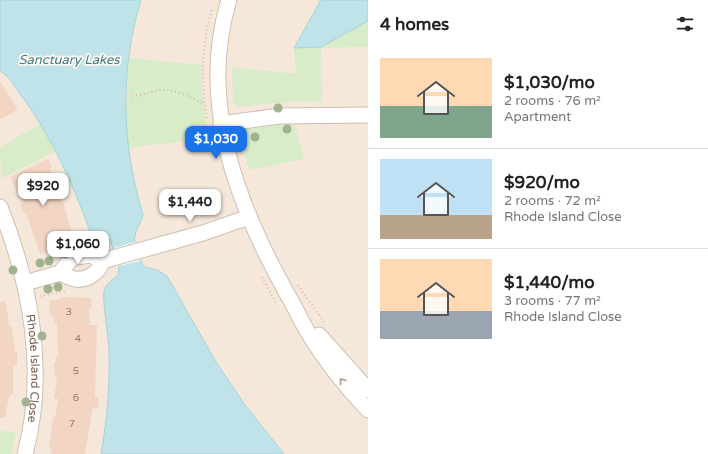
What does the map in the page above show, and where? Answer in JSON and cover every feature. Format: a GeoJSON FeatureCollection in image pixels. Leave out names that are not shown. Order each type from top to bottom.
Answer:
{"type":"FeatureCollection","features":[{"type":"Feature","properties":{"kind":"street"},"geometry":{"type":"LineString","coordinates":[[229,0],[221,29],[217,58],[217,87],[221,124],[232,167],[249,217],[265,253],[295,307],[323,356],[344,384],[368,410]]}},
{"type":"Feature","properties":{"kind":"street"},"geometry":{"type":"LineString","coordinates":[[221,124],[279,116],[368,115]]}},
{"type":"Feature","properties":{"kind":"street","name":"Rhode Island Close"},"geometry":{"type":"LineString","coordinates":[[0,207],[15,246],[26,283],[32,323],[34,378],[30,424],[25,454]]}},
{"type":"Feature","properties":{"kind":"street"},"geometry":{"type":"LineString","coordinates":[[26,283],[60,272],[71,259],[76,257],[91,255],[109,259],[249,217]]}},
{"type":"Feature","properties":{"kind":"street"},"geometry":{"type":"LineString","coordinates":[[60,272],[77,279],[84,278],[93,275],[109,259]]}},
{"type":"Feature","properties":{"kind":"street"},"geometry":{"type":"LineString","coordinates":[[295,307],[368,390]]}},
{"type":"Feature","properties":{"kind":"path"},"geometry":{"type":"LineString","coordinates":[[132,96],[141,96],[161,90],[176,93],[204,104]]}},
{"type":"Feature","properties":{"kind":"path"},"geometry":{"type":"LineString","coordinates":[[295,279],[328,328]]}},
{"type":"Feature","properties":{"kind":"shaded area","name":"Sanctuary Lakes"},"geometry":{"type":"Polygon","coordinates":[[[0,0],[321,0],[294,48],[368,47],[368,454],[0,454],[0,0]]]}},
{"type":"Feature","properties":{"kind":"green space"},"geometry":{"type":"Polygon","coordinates":[[[316,0],[368,0],[368,47],[321,48],[322,102],[287,102],[239,107],[233,103],[232,67],[296,74],[294,48],[319,2],[316,0]]]}},
{"type":"Feature","properties":{"kind":"green space"},"geometry":{"type":"Polygon","coordinates":[[[129,58],[202,65],[201,85],[208,138],[128,148],[126,112],[129,58]]]}},
{"type":"Feature","properties":{"kind":"green space"},"geometry":{"type":"Polygon","coordinates":[[[294,122],[304,159],[249,170],[240,138],[246,126],[294,122]]]}},
{"type":"Feature","properties":{"kind":"green space"},"geometry":{"type":"Polygon","coordinates":[[[41,124],[56,151],[1,179],[0,147],[41,124]]]}},
{"type":"Feature","properties":{"kind":"green space"},"geometry":{"type":"Polygon","coordinates":[[[0,430],[16,433],[12,454],[0,454],[0,430]]]}},
{"type":"Feature","properties":{"kind":"water","name":"Sanctuary Lakes"},"geometry":{"type":"Polygon","coordinates":[[[0,0],[141,0],[129,53],[126,107],[130,161],[143,214],[135,236],[137,252],[145,267],[157,270],[167,276],[216,362],[245,405],[284,454],[101,454],[109,378],[109,346],[104,291],[108,284],[118,275],[119,266],[110,240],[95,236],[90,231],[76,195],[51,142],[11,81],[0,71],[0,0]]]}},
{"type":"Feature","properties":{"kind":"water"},"geometry":{"type":"Polygon","coordinates":[[[321,0],[368,0],[368,21],[321,47],[294,48],[321,0]]]}},
{"type":"Feature","properties":{"kind":"pier"},"geometry":{"type":"Polygon","coordinates":[[[135,242],[140,261],[119,266],[114,248],[135,242]]]}},
{"type":"Feature","properties":{"kind":"building"},"geometry":{"type":"Polygon","coordinates":[[[0,81],[18,110],[0,119],[0,81]]]}},
{"type":"Feature","properties":{"kind":"building"},"geometry":{"type":"Polygon","coordinates":[[[48,159],[52,168],[50,169],[54,176],[51,178],[64,205],[73,237],[68,238],[70,244],[40,254],[26,213],[24,214],[20,204],[23,203],[10,177],[48,159]]]}},
{"type":"Feature","properties":{"kind":"building"},"geometry":{"type":"Polygon","coordinates":[[[61,297],[91,298],[92,308],[89,308],[90,325],[97,325],[95,397],[99,397],[98,409],[93,408],[85,454],[51,454],[52,450],[49,449],[53,417],[55,417],[58,399],[54,398],[57,378],[55,378],[54,362],[56,362],[56,357],[58,356],[57,323],[54,324],[53,315],[50,315],[49,301],[61,299],[61,297]]]}},
{"type":"Feature","properties":{"kind":"building"},"geometry":{"type":"Polygon","coordinates":[[[6,301],[9,326],[12,326],[15,352],[17,352],[17,365],[13,365],[13,394],[9,397],[5,418],[0,418],[0,302],[6,301]]]}}]}
